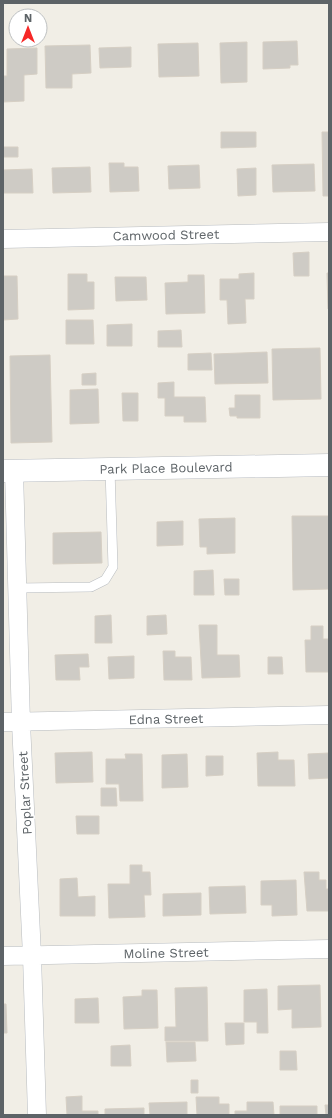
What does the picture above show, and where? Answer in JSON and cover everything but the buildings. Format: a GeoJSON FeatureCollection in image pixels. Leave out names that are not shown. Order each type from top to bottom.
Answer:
{"type":"FeatureCollection","features":[{"type":"Feature","properties":{"kind":"main road","name":"Park Place Boulevard"},"geometry":{"type":"LineString","coordinates":[[8,471],[329,465]]}},
{"type":"Feature","properties":{"kind":"street","name":"Camwood Street"},"geometry":{"type":"LineString","coordinates":[[3,239],[329,232]]}},
{"type":"Feature","properties":{"kind":"street","name":"Poplar Street"},"geometry":{"type":"LineString","coordinates":[[8,471],[18,588],[21,722],[32,956],[37,1115]]}},
{"type":"Feature","properties":{"kind":"street","name":"Edna Street"},"geometry":{"type":"LineString","coordinates":[[3,722],[329,715]]}},
{"type":"Feature","properties":{"kind":"street","name":"Moline Street"},"geometry":{"type":"LineString","coordinates":[[3,956],[329,949]]}},
{"type":"Feature","properties":{"kind":"lane"},"geometry":{"type":"LineString","coordinates":[[18,588],[91,587],[105,580],[113,567],[110,469]]}}]}
